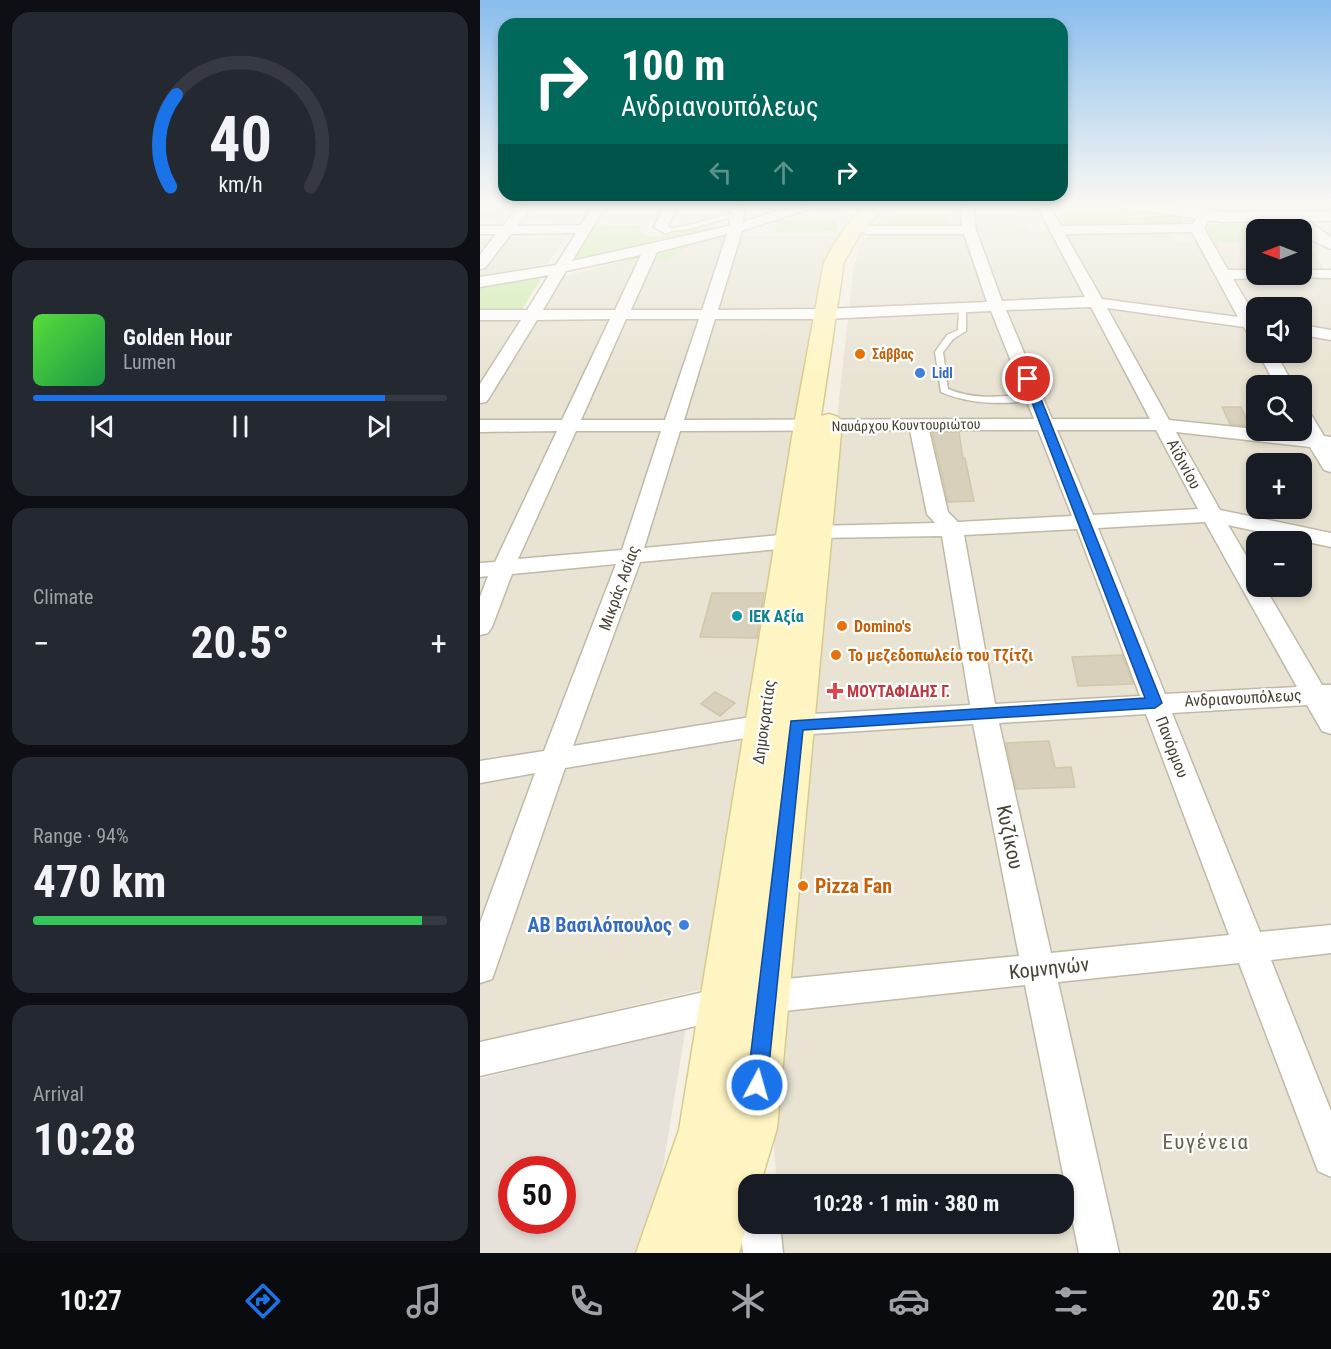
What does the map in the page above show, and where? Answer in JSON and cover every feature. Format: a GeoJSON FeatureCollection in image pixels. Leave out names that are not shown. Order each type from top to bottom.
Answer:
{"type":"FeatureCollection","features":[{"type":"Feature","properties":{"kind":"main road","name":"Δημοκρατίας"},"geometry":{"type":"LineString","coordinates":[[711,1253],[752,1128],[766,997],[780,725],[803,536],[835,313],[835,260]]}},
{"type":"Feature","properties":{"kind":"main road","name":"Δημοκρατίας"},"geometry":{"type":"LineString","coordinates":[[835,313],[853,260]]}},
{"type":"Feature","properties":{"kind":"main road","name":"Δημοκρατίας"},"geometry":{"type":"LineString","coordinates":[[664,1253],[704,1130],[722,1004],[780,725]]}},
{"type":"Feature","properties":{"kind":"street"},"geometry":{"type":"LineString","coordinates":[[480,398],[566,260]]}},
{"type":"Feature","properties":{"kind":"street"},"geometry":{"type":"LineString","coordinates":[[480,282],[560,270],[601,260]]}},
{"type":"Feature","properties":{"kind":"street"},"geometry":{"type":"LineString","coordinates":[[480,627],[502,568],[645,260]]}},
{"type":"Feature","properties":{"kind":"street","name":"Μικράς Ασίας"},"geometry":{"type":"LineString","coordinates":[[480,968],[554,760],[632,555],[725,260]]}},
{"type":"Feature","properties":{"kind":"street","name":"Πανόρμου"},"geometry":{"type":"LineString","coordinates":[[980,260],[1085,521],[1331,1158]]}},
{"type":"Feature","properties":{"kind":"street","name":"Αϊδινίου"},"geometry":{"type":"LineString","coordinates":[[1073,260],[1212,515],[1323,694],[1331,724]]}},
{"type":"Feature","properties":{"kind":"street"},"geometry":{"type":"LineString","coordinates":[[1218,260],[1246,314]]}},
{"type":"Feature","properties":{"kind":"street"},"geometry":{"type":"LineString","coordinates":[[1224,275],[1246,274]]}},
{"type":"Feature","properties":{"kind":"street"},"geometry":{"type":"LineString","coordinates":[[1312,274],[1331,274]]}},
{"type":"Feature","properties":{"kind":"street"},"geometry":{"type":"LineString","coordinates":[[480,315],[835,313],[1096,303],[1246,327]]}},
{"type":"Feature","properties":{"kind":"street"},"geometry":{"type":"LineString","coordinates":[[1312,332],[1331,335]]}},
{"type":"Feature","properties":{"kind":"street","name":"Κυζίκου"},"geometry":{"type":"LineString","coordinates":[[918,425],[938,514],[952,529],[984,713],[1099,1253]]}},
{"type":"Feature","properties":{"kind":"street","name":"Ναυάρχου Κουντουριώτου"},"geometry":{"type":"LineString","coordinates":[[480,426],[1164,425],[1324,442]]}},
{"type":"Feature","properties":{"kind":"street"},"geometry":{"type":"LineString","coordinates":[[1312,427],[1324,442],[1331,466]]}},
{"type":"Feature","properties":{"kind":"street"},"geometry":{"type":"LineString","coordinates":[[480,570],[803,536],[1212,515],[1331,540]]}},
{"type":"Feature","properties":{"kind":"street","name":"Ανδριανουπόλεως"},"geometry":{"type":"LineString","coordinates":[[480,772],[780,725],[1323,694]]}},
{"type":"Feature","properties":{"kind":"street","name":"Κομνηνών"},"geometry":{"type":"LineString","coordinates":[[766,997],[1331,939]]}},
{"type":"Feature","properties":{"kind":"street"},"geometry":{"type":"LineString","coordinates":[[480,1059],[722,1004]]}},
{"type":"Feature","properties":{"kind":"street"},"geometry":{"type":"LineString","coordinates":[[752,1128],[755,1174]]}},
{"type":"Feature","properties":{"kind":"street"},"geometry":{"type":"LineString","coordinates":[[761,1234],[763,1253]]}},
{"type":"Feature","properties":{"kind":"lane"},"geometry":{"type":"LineString","coordinates":[[962,309],[962,331],[950,336],[939,352],[944,390],[951,394],[980,399],[1035,397]]}},
{"type":"Feature","properties":{"kind":"shaded area"},"geometry":{"type":"Polygon","coordinates":[[[480,260],[550,260],[548,263],[480,276],[480,260]]]}},
{"type":"Feature","properties":{"kind":"shaded area"},"geometry":{"type":"Polygon","coordinates":[[[626,260],[828,260],[708,988],[480,1042],[480,320],[530,319],[557,278],[626,260]]]}},
{"type":"Feature","properties":{"kind":"shaded area"},"geometry":{"type":"Polygon","coordinates":[[[856,260],[1246,260],[1246,285],[1312,285],[1312,260],[1319,260],[1331,279],[1331,1253],[782,1253],[781,1234],[1074,1234],[1074,1174],[776,1174],[766,1054],[856,260]]]}},
{"type":"Feature","properties":{"kind":"shaded area"},"geometry":{"type":"Polygon","coordinates":[[[686,1025],[659,1193],[635,1253],[480,1253],[480,1079],[686,1025]]]}},
{"type":"Feature","properties":{"kind":"green space"},"geometry":{"type":"Polygon","coordinates":[[[574,260],[644,260],[575,262],[574,260]]]}},
{"type":"Feature","properties":{"kind":"green space"},"geometry":{"type":"Polygon","coordinates":[[[544,274],[521,311],[480,311],[480,285],[544,274]]]}},
{"type":"Feature","properties":{"kind":"building"},"geometry":{"type":"Polygon","coordinates":[[[1222,407],[1241,407],[1246,418],[1246,426],[1230,424],[1222,407]]]}},
{"type":"Feature","properties":{"kind":"building"},"geometry":{"type":"Polygon","coordinates":[[[932,432],[959,432],[963,459],[965,458],[974,501],[948,502],[932,432]]]}},
{"type":"Feature","properties":{"kind":"building","name":"ΙΕΚ Αξία"},"geometry":{"type":"Polygon","coordinates":[[[712,593],[764,593],[757,638],[700,637],[712,593]]]}},
{"type":"Feature","properties":{"kind":"building"},"geometry":{"type":"Polygon","coordinates":[[[1122,655],[1133,684],[1078,686],[1072,657],[1122,655]]]}},
{"type":"Feature","properties":{"kind":"building"},"geometry":{"type":"Polygon","coordinates":[[[715,692],[735,703],[720,716],[701,704],[715,692]]]}},
{"type":"Feature","properties":{"kind":"building"},"geometry":{"type":"Polygon","coordinates":[[[1049,741],[1055,768],[1071,767],[1075,787],[1016,789],[1006,743],[1049,741]]]}},
{"type":"Feature","properties":{"kind":"place","name":"Σάββας"},"geometry":{"type":"Point","coordinates":[860,354]}},
{"type":"Feature","properties":{"kind":"place","name":"Lidl"},"geometry":{"type":"Point","coordinates":[920,373]}},
{"type":"Feature","properties":{"kind":"place","name":"ΙΕΚ Αξία"},"geometry":{"type":"Point","coordinates":[737,616]}},
{"type":"Feature","properties":{"kind":"place","name":"Domino's"},"geometry":{"type":"Point","coordinates":[842,626]}},
{"type":"Feature","properties":{"kind":"place","name":"Το μεζεδοπωλείο του Τζίτζι"},"geometry":{"type":"Point","coordinates":[836,655]}},
{"type":"Feature","properties":{"kind":"place","name":"ΜΟΥΤΑΦΙΔΗΣ Γ."},"geometry":{"type":"Point","coordinates":[835,691]}},
{"type":"Feature","properties":{"kind":"place","name":"Pizza Fan"},"geometry":{"type":"Point","coordinates":[803,886]}},
{"type":"Feature","properties":{"kind":"place","name":"ΑΒ Βασιλόπουλος"},"geometry":{"type":"Point","coordinates":[684,925]}},
{"type":"Feature","properties":{"kind":"district","name":"Ευγένεια"},"geometry":{"type":"Point","coordinates":[1206,1142]}},
{"type":"Feature","properties":{"kind":"route"},"geometry":{"type":"LineString","coordinates":[[757,1085],[796,725],[1155,703],[1028,379]]}}]}
